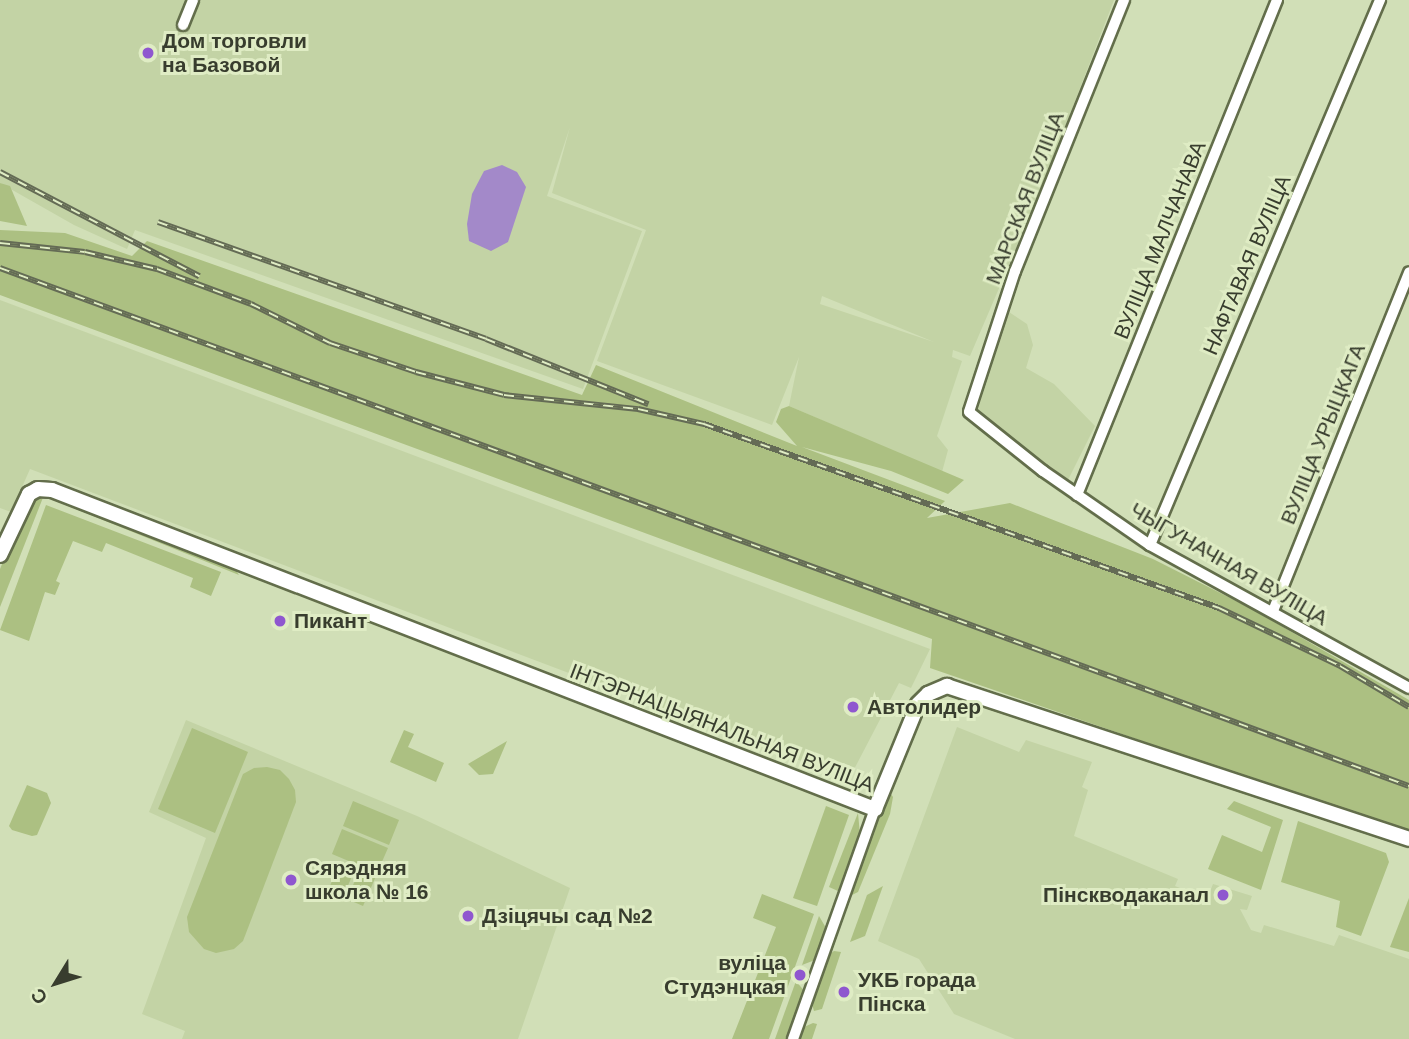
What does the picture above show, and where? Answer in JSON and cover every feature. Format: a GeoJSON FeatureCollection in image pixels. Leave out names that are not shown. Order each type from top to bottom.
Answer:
{"type":"FeatureCollection","features":[{"type":"Feature","properties":{"kind":"street"},"geometry":{"type":"LineString","coordinates":[[183,25],[193,0]]}},
{"type":"Feature","properties":{"kind":"street","name":"МАРСКАЯ ВУЛІЦА"},"geometry":{"type":"LineString","coordinates":[[969,412],[1015,271],[1124,0]]}},
{"type":"Feature","properties":{"kind":"street","name":"ВУЛІЦА МАЛЧАНАВА"},"geometry":{"type":"LineString","coordinates":[[1077,495],[1277,0]]}},
{"type":"Feature","properties":{"kind":"street","name":"НАФТАВАЯ ВУЛІЦА"},"geometry":{"type":"LineString","coordinates":[[1150,545],[1380,0]]}},
{"type":"Feature","properties":{"kind":"street","name":"ВУЛІЦА УРЫЦКАГА"},"geometry":{"type":"LineString","coordinates":[[1273,611],[1409,272]]}},
{"type":"Feature","properties":{"kind":"street","name":"ЧЫГУНАЧНАЯ ВУЛІЦА"},"geometry":{"type":"LineString","coordinates":[[969,412],[1077,495],[1150,545],[1409,688]]}},
{"type":"Feature","properties":{"kind":"street","name":"ІНТЭРНАЦЫЯНАЛЬНАЯ ВУЛІЦА"},"geometry":{"type":"LineString","coordinates":[[0,555],[21,505],[38,489],[52,490],[875,810],[918,704],[929,694],[947,686],[1409,839]]}},
{"type":"Feature","properties":{"kind":"street"},"geometry":{"type":"LineString","coordinates":[[793,1039],[875,810]]}},
{"type":"Feature","properties":{"kind":"shaded area"},"geometry":{"type":"Polygon","coordinates":[[[0,0],[1114,0],[1036,202],[970,356],[953,350],[952,357],[962,361],[937,436],[948,450],[942,472],[789,406],[799,357],[772,425],[597,361],[646,230],[552,193],[570,127],[547,196],[642,231],[583,389],[135,230],[127,249],[74,225],[0,183],[0,0]],[[822,296],[820,304],[934,342],[822,296]]]}},
{"type":"Feature","properties":{"kind":"shaded area"},"geometry":{"type":"Polygon","coordinates":[[[502,165],[517,172],[526,187],[508,242],[491,251],[469,241],[467,224],[472,194],[484,171],[502,165]]]}},
{"type":"Feature","properties":{"kind":"shaded area"},"geometry":{"type":"Polygon","coordinates":[[[0,183],[10,186],[27,226],[0,221],[0,183]]]}},
{"type":"Feature","properties":{"kind":"shaded area"},"geometry":{"type":"Polygon","coordinates":[[[0,230],[65,233],[132,256],[147,241],[582,395],[596,365],[797,446],[776,422],[781,409],[789,406],[964,480],[948,494],[891,471],[802,447],[945,501],[927,518],[1010,503],[1153,559],[1250,608],[1409,700],[1409,833],[930,668],[932,639],[0,295],[0,230]]]}},
{"type":"Feature","properties":{"kind":"shaded area"},"geometry":{"type":"Polygon","coordinates":[[[0,300],[930,649],[911,688],[899,683],[849,779],[30,469],[11,512],[0,508],[0,300]]]}},
{"type":"Feature","properties":{"kind":"shaded area"},"geometry":{"type":"Polygon","coordinates":[[[1009,312],[1027,324],[1033,345],[1026,368],[1054,384],[1095,426],[1068,480],[974,413],[1009,312]]]}},
{"type":"Feature","properties":{"kind":"shaded area"},"geometry":{"type":"Polygon","coordinates":[[[37,495],[44,495],[0,607],[0,569],[26,505],[37,495]]]}},
{"type":"Feature","properties":{"kind":"shaded area"},"geometry":{"type":"Polygon","coordinates":[[[55,498],[235,569],[239,575],[51,499],[55,498]]]}},
{"type":"Feature","properties":{"kind":"shaded area"},"geometry":{"type":"Polygon","coordinates":[[[46,505],[221,572],[211,596],[190,587],[193,578],[106,543],[102,552],[73,541],[56,581],[60,583],[55,595],[45,592],[29,641],[0,630],[46,505]]]}},
{"type":"Feature","properties":{"kind":"shaded area","name":"Сярэдняя школа № 16"},"geometry":{"type":"Polygon","coordinates":[[[186,720],[417,816],[570,888],[518,1039],[182,1039],[185,1031],[142,1014],[206,838],[149,812],[186,720]]]}},
{"type":"Feature","properties":{"kind":"shaded area"},"geometry":{"type":"Polygon","coordinates":[[[957,727],[1019,752],[1026,740],[1092,762],[1082,787],[1088,790],[1074,836],[1178,879],[1175,886],[1207,899],[1213,884],[1252,896],[1247,910],[1240,909],[1251,930],[1261,933],[1264,925],[1334,946],[1339,935],[1409,959],[1409,1039],[1015,1039],[954,1014],[919,959],[878,941],[957,727]]]}},
{"type":"Feature","properties":{"kind":"shaded area"},"geometry":{"type":"Polygon","coordinates":[[[192,728],[248,752],[215,833],[158,809],[192,728]]]}},
{"type":"Feature","properties":{"kind":"shaded area"},"geometry":{"type":"Polygon","coordinates":[[[404,730],[414,734],[408,747],[444,763],[436,782],[390,762],[404,730]]]}},
{"type":"Feature","properties":{"kind":"shaded area"},"geometry":{"type":"Polygon","coordinates":[[[507,741],[493,774],[479,775],[468,764],[507,741]]]}},
{"type":"Feature","properties":{"kind":"shaded area"},"geometry":{"type":"Polygon","coordinates":[[[254,768],[280,770],[289,779],[295,790],[296,802],[243,941],[234,949],[216,953],[204,949],[189,932],[187,917],[243,774],[254,768]]]}},
{"type":"Feature","properties":{"kind":"shaded area"},"geometry":{"type":"Polygon","coordinates":[[[27,785],[47,793],[51,803],[37,835],[32,836],[12,830],[9,826],[27,785]]]}},
{"type":"Feature","properties":{"kind":"shaded area"},"geometry":{"type":"Polygon","coordinates":[[[889,791],[893,797],[890,814],[858,892],[852,895],[850,894],[889,791]]]}},
{"type":"Feature","properties":{"kind":"shaded area"},"geometry":{"type":"Polygon","coordinates":[[[353,801],[399,820],[389,845],[343,826],[353,801]]]}},
{"type":"Feature","properties":{"kind":"shaded area"},"geometry":{"type":"Polygon","coordinates":[[[1234,801],[1283,820],[1261,890],[1208,869],[1222,835],[1262,852],[1271,827],[1227,809],[1234,801]]]}},
{"type":"Feature","properties":{"kind":"shaded area"},"geometry":{"type":"Polygon","coordinates":[[[826,806],[849,815],[817,906],[793,898],[826,806]]]}},
{"type":"Feature","properties":{"kind":"shaded area"},"geometry":{"type":"Polygon","coordinates":[[[858,813],[860,835],[838,891],[829,887],[858,813]]]}},
{"type":"Feature","properties":{"kind":"shaded area"},"geometry":{"type":"Polygon","coordinates":[[[1298,821],[1386,853],[1389,862],[1361,936],[1336,927],[1340,901],[1281,882],[1298,821]]]}},
{"type":"Feature","properties":{"kind":"shaded area"},"geometry":{"type":"Polygon","coordinates":[[[342,829],[388,848],[377,873],[332,854],[342,829]]]}},
{"type":"Feature","properties":{"kind":"shaded area"},"geometry":{"type":"Polygon","coordinates":[[[340,861],[356,867],[343,897],[328,891],[340,861]]]}},
{"type":"Feature","properties":{"kind":"shaded area"},"geometry":{"type":"Polygon","coordinates":[[[360,869],[376,876],[363,906],[347,899],[360,869]]]}},
{"type":"Feature","properties":{"kind":"shaded area"},"geometry":{"type":"Polygon","coordinates":[[[883,886],[865,936],[850,942],[867,895],[883,886]]]}},
{"type":"Feature","properties":{"kind":"shaded area"},"geometry":{"type":"Polygon","coordinates":[[[762,894],[814,914],[769,1039],[732,1039],[776,927],[753,918],[762,894]]]}},
{"type":"Feature","properties":{"kind":"shaded area"},"geometry":{"type":"Polygon","coordinates":[[[1409,898],[1409,952],[1390,947],[1409,898]]]}},
{"type":"Feature","properties":{"kind":"shaded area"},"geometry":{"type":"Polygon","coordinates":[[[819,916],[826,928],[815,960],[802,965],[819,916]]]}},
{"type":"Feature","properties":{"kind":"shaded area"},"geometry":{"type":"Polygon","coordinates":[[[834,951],[841,952],[822,1009],[814,1011],[812,1004],[827,956],[834,951]]]}},
{"type":"Feature","properties":{"kind":"shaded area"},"geometry":{"type":"Polygon","coordinates":[[[796,981],[805,992],[789,1039],[775,1039],[796,981]]]}},
{"type":"Feature","properties":{"kind":"shaded area"},"geometry":{"type":"Polygon","coordinates":[[[817,1024],[812,1039],[799,1039],[804,1027],[817,1024]]]}},
{"type":"Feature","properties":{"kind":"railway"},"geometry":{"type":"LineString","coordinates":[[0,172],[199,276]]}},
{"type":"Feature","properties":{"kind":"railway"},"geometry":{"type":"LineString","coordinates":[[158,222],[486,339],[648,404]]}},
{"type":"Feature","properties":{"kind":"railway"},"geometry":{"type":"LineString","coordinates":[[0,243],[85,252],[157,269],[251,304],[330,343],[416,372],[504,395],[638,409],[704,424],[1219,608],[1340,666],[1409,707]]}},
{"type":"Feature","properties":{"kind":"railway"},"geometry":{"type":"LineString","coordinates":[[0,268],[1409,786]]}},
{"type":"Feature","properties":{"kind":"place","name":"Дом торговли на Базовой"},"geometry":{"type":"Point","coordinates":[148,53]}},
{"type":"Feature","properties":{"kind":"place","name":"Пикант"},"geometry":{"type":"Point","coordinates":[280,621]}},
{"type":"Feature","properties":{"kind":"place","name":"Автолидер"},"geometry":{"type":"Point","coordinates":[853,707]}},
{"type":"Feature","properties":{"kind":"place","name":"Сярэдняя школа № 16"},"geometry":{"type":"Point","coordinates":[291,880]}},
{"type":"Feature","properties":{"kind":"place","name":"Пінскводаканал"},"geometry":{"type":"Point","coordinates":[1223,895]}},
{"type":"Feature","properties":{"kind":"place","name":"Дзіцячы сад №2"},"geometry":{"type":"Point","coordinates":[468,916]}},
{"type":"Feature","properties":{"kind":"place","name":"вуліца Студэнцкая"},"geometry":{"type":"Point","coordinates":[800,975]}},
{"type":"Feature","properties":{"kind":"place","name":"УКБ горада Пінска"},"geometry":{"type":"Point","coordinates":[844,992]}}]}
